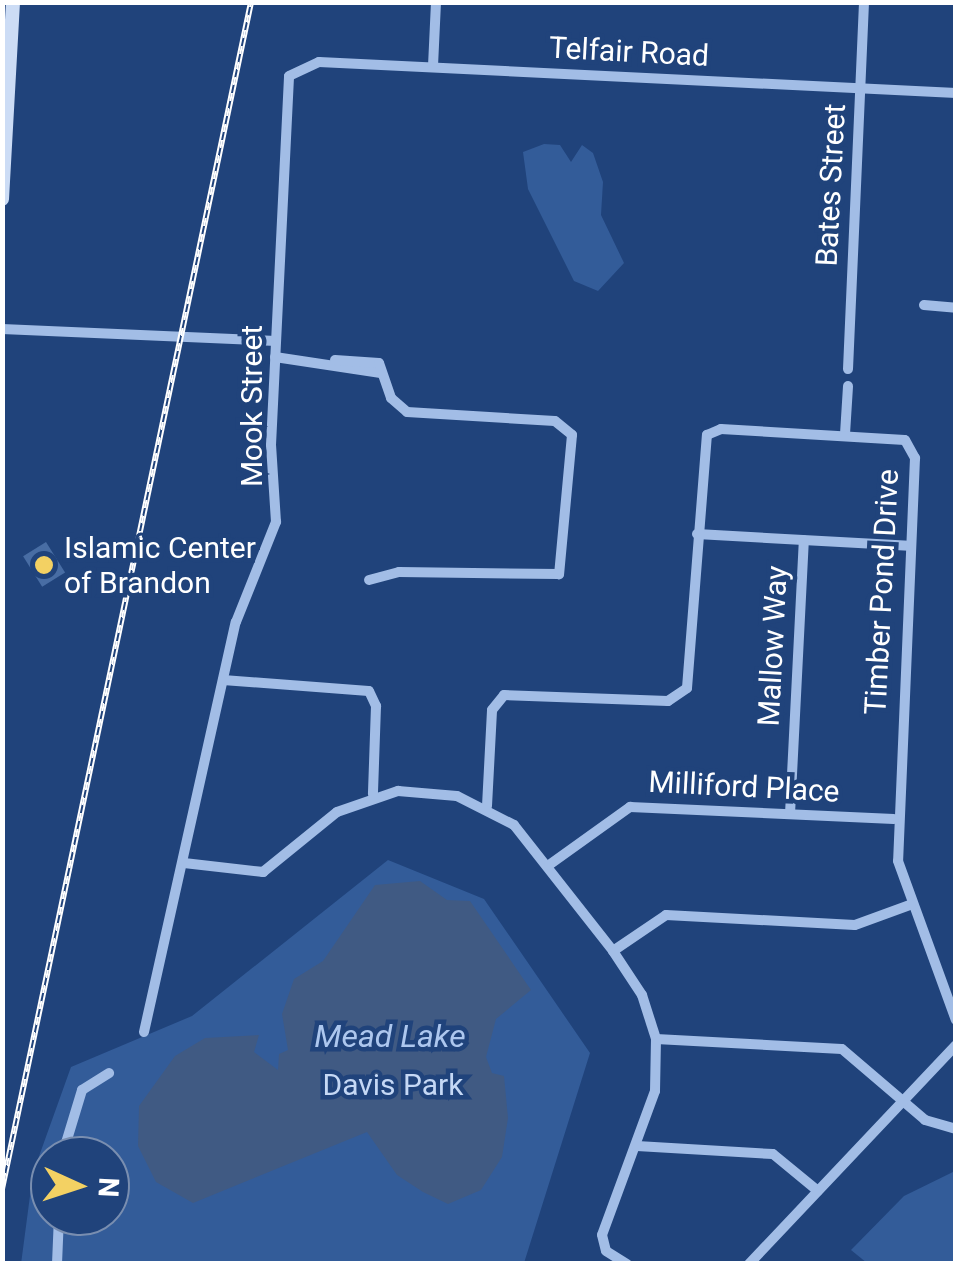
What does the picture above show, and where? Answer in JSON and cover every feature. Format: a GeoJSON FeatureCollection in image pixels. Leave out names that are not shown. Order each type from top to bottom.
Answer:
{"type":"FeatureCollection","features":[{"type":"Feature","properties":{"kind":"street"},"geometry":{"type":"LineString","coordinates":[[2,199],[13,2]]}},
{"type":"Feature","properties":{"kind":"street"},"geometry":{"type":"LineString","coordinates":[[434,66],[436,2]]}},
{"type":"Feature","properties":{"kind":"street","name":"Bates Street"},"geometry":{"type":"LineString","coordinates":[[848,369],[864,2]]}},
{"type":"Feature","properties":{"kind":"street","name":"Telfair Road"},"geometry":{"type":"LineString","coordinates":[[299,67],[434,66],[956,93]]}},
{"type":"Feature","properties":{"kind":"street","name":"Mook Street"},"geometry":{"type":"LineString","coordinates":[[144,1032],[242,604],[273,542],[275,356],[289,76],[299,67]]}},
{"type":"Feature","properties":{"kind":"street"},"geometry":{"type":"LineString","coordinates":[[924,304],[956,308]]}},
{"type":"Feature","properties":{"kind":"street"},"geometry":{"type":"LineString","coordinates":[[2,329],[276,341]]}},
{"type":"Feature","properties":{"kind":"street"},"geometry":{"type":"LineString","coordinates":[[275,356],[379,363],[381,373],[407,412],[568,427],[566,558],[559,574],[544,579],[399,572],[369,580]]}},
{"type":"Feature","properties":{"kind":"street"},"geometry":{"type":"LineString","coordinates":[[845,434],[848,386]]}},
{"type":"Feature","properties":{"kind":"street","name":"Timber Pond Drive"},"geometry":{"type":"LineString","coordinates":[[487,806],[492,710],[504,695],[668,701],[683,694],[701,448],[714,430],[898,438],[913,450],[894,819],[910,905],[956,1020]]}},
{"type":"Feature","properties":{"kind":"street"},"geometry":{"type":"LineString","coordinates":[[697,534],[909,546]]}},
{"type":"Feature","properties":{"kind":"street","name":"Mallow Way"},"geometry":{"type":"LineString","coordinates":[[790,814],[804,540]]}},
{"type":"Feature","properties":{"kind":"street"},"geometry":{"type":"LineString","coordinates":[[223,680],[370,691],[376,706],[373,794]]}},
{"type":"Feature","properties":{"kind":"street"},"geometry":{"type":"LineString","coordinates":[[184,862],[263,872],[322,822],[373,794],[428,790],[487,806],[549,865],[614,951],[642,994],[656,1039],[655,1091],[602,1235],[606,1251],[627,1264]]}},
{"type":"Feature","properties":{"kind":"street","name":"Milliford Place"},"geometry":{"type":"LineString","coordinates":[[549,865],[630,807],[894,819]]}},
{"type":"Feature","properties":{"kind":"street"},"geometry":{"type":"LineString","coordinates":[[614,951],[666,915],[855,925],[910,905]]}},
{"type":"Feature","properties":{"kind":"street"},"geometry":{"type":"LineString","coordinates":[[656,1039],[842,1049],[925,1120],[956,1129]]}},
{"type":"Feature","properties":{"kind":"street"},"geometry":{"type":"LineString","coordinates":[[749,1264],[956,1045]]}},
{"type":"Feature","properties":{"kind":"street"},"geometry":{"type":"LineString","coordinates":[[68,1136],[82,1090],[109,1074]]}},
{"type":"Feature","properties":{"kind":"street"},"geometry":{"type":"LineString","coordinates":[[636,1146],[773,1154],[818,1191]]}},
{"type":"Feature","properties":{"kind":"street"},"geometry":{"type":"LineString","coordinates":[[57,1264],[58,1236]]}},
{"type":"Feature","properties":{"kind":"green space"},"geometry":{"type":"Polygon","coordinates":[[[544,144],[560,145],[571,162],[582,145],[593,153],[603,182],[601,215],[624,263],[598,291],[574,281],[528,189],[523,152],[544,144]]]}},
{"type":"Feature","properties":{"kind":"green space","name":"Davis Park"},"geometry":{"type":"Polygon","coordinates":[[[388,860],[484,899],[590,1053],[524,1263],[21,1264],[30,1196],[30,1236],[130,1236],[130,1136],[46,1136],[71,1067],[192,1016],[388,860]]]}},
{"type":"Feature","properties":{"kind":"green space"},"geometry":{"type":"Polygon","coordinates":[[[955,1171],[955,1261],[867,1263],[851,1250],[904,1196],[955,1171]]]}},
{"type":"Feature","properties":{"kind":"water","name":"Mead Lake"},"geometry":{"type":"Polygon","coordinates":[[[420,881],[447,900],[470,901],[531,990],[496,1019],[486,1057],[492,1073],[504,1076],[508,1118],[502,1157],[481,1190],[448,1204],[423,1192],[397,1175],[367,1132],[193,1203],[156,1182],[138,1146],[139,1106],[175,1056],[205,1038],[259,1035],[254,1052],[278,1070],[279,1054],[288,1050],[282,1014],[294,979],[323,961],[375,885],[420,881]]]}},
{"type":"Feature","properties":{"kind":"building","name":"Islamic Center of Brandon"},"geometry":{"type":"Polygon","coordinates":[[[46,542],[65,573],[42,587],[23,556],[46,542]]]}},
{"type":"Feature","properties":{"kind":"railway"},"geometry":{"type":"LineString","coordinates":[[2,1189],[251,2]]}},
{"type":"Feature","properties":{"kind":"place","name":"Islamic Center of Brandon"},"geometry":{"type":"Point","coordinates":[44,565]}}]}
